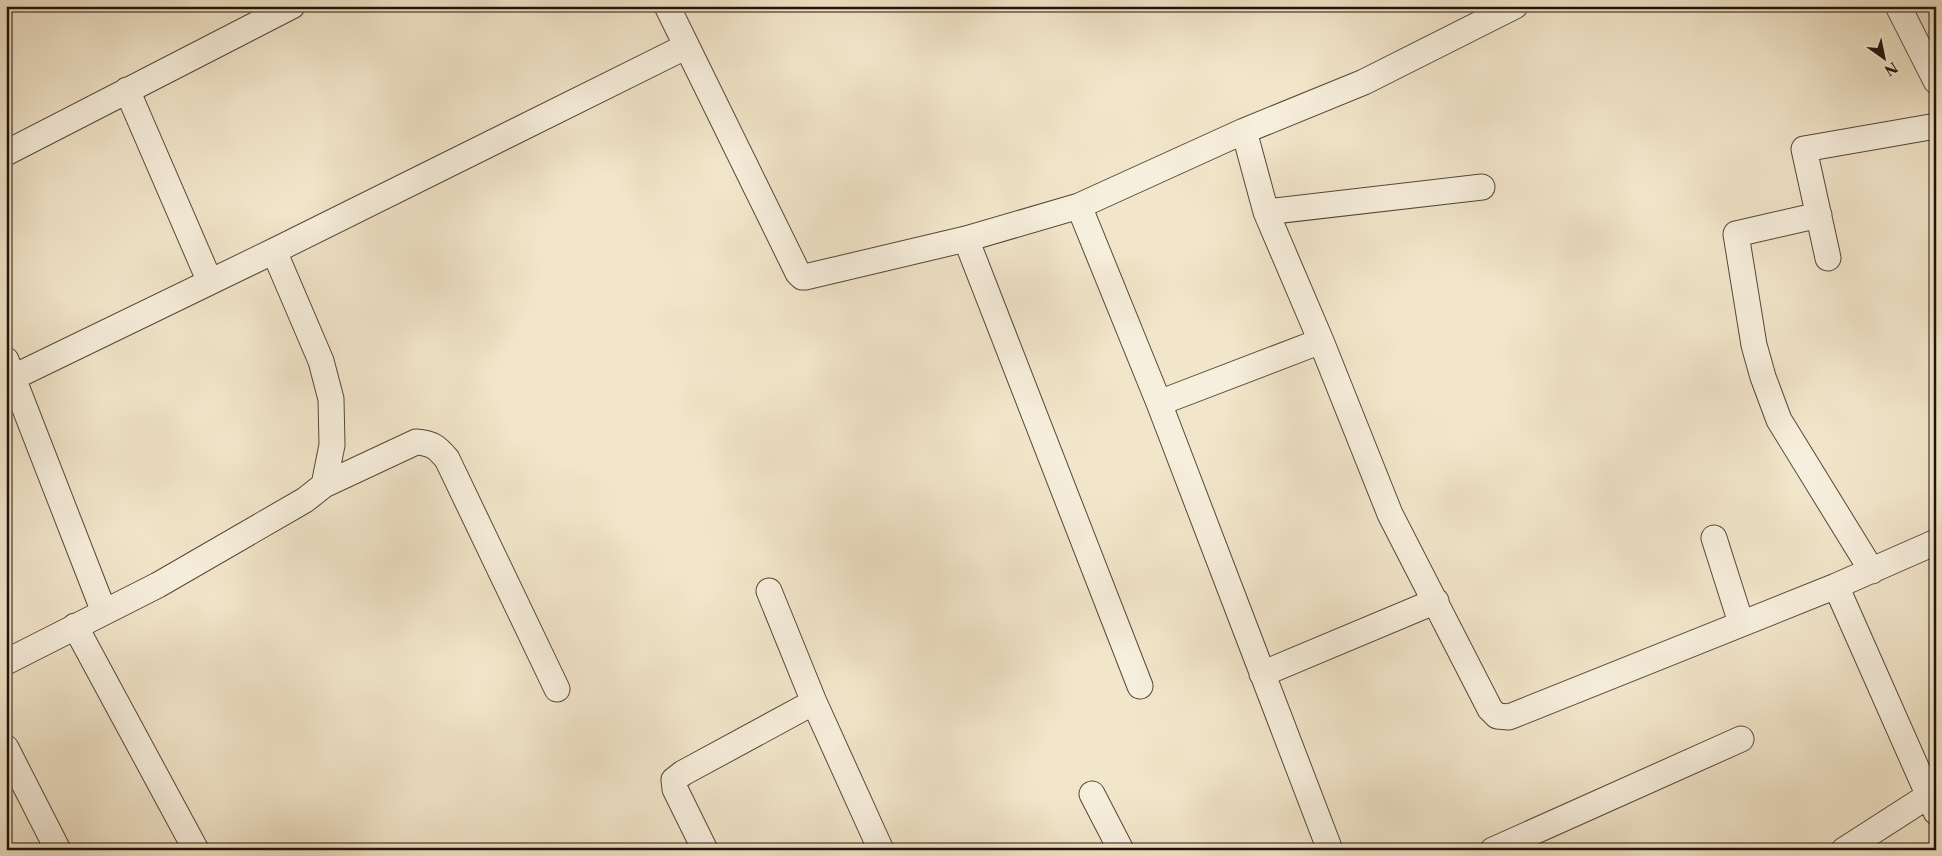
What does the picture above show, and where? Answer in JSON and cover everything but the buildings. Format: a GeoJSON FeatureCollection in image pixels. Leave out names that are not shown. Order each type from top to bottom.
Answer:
{"type":"FeatureCollection","features":[{"type":"Feature","properties":{"kind":"street"},"geometry":{"type":"LineString","coordinates":[[6,152],[292,6]]}},
{"type":"Feature","properties":{"kind":"street"},"geometry":{"type":"LineString","coordinates":[[666,6],[798,273],[802,277],[966,239],[1080,206],[1244,131],[1364,82],[1515,6]]}},
{"type":"Feature","properties":{"kind":"street"},"geometry":{"type":"LineString","coordinates":[[1898,6],[1936,81]]}},
{"type":"Feature","properties":{"kind":"street"},"geometry":{"type":"LineString","coordinates":[[104,612],[10,368],[210,282],[686,47]]}},
{"type":"Feature","properties":{"kind":"street"},"geometry":{"type":"LineString","coordinates":[[127,90],[210,282]]}},
{"type":"Feature","properties":{"kind":"street"},"geometry":{"type":"LineString","coordinates":[[1828,258],[1804,150],[1936,126]]}},
{"type":"Feature","properties":{"kind":"street"},"geometry":{"type":"LineString","coordinates":[[1244,131],[1266,212],[1321,341],[1390,514],[1490,709],[1497,716],[1502,718],[1509,717],[1836,586],[1936,542]]}},
{"type":"Feature","properties":{"kind":"street"},"geometry":{"type":"LineString","coordinates":[[1266,212],[1482,187]]}},
{"type":"Feature","properties":{"kind":"street"},"geometry":{"type":"LineString","coordinates":[[1080,206],[1159,403],[1330,850]]}},
{"type":"Feature","properties":{"kind":"street"},"geometry":{"type":"LineString","coordinates":[[1819,215],[1736,234],[1754,345],[1763,377],[1779,420],[1872,570]]}},
{"type":"Feature","properties":{"kind":"street"},"geometry":{"type":"LineString","coordinates":[[966,239],[1140,686]]}},
{"type":"Feature","properties":{"kind":"street"},"geometry":{"type":"LineString","coordinates":[[274,251],[321,361],[330,399],[332,445],[324,485]]}},
{"type":"Feature","properties":{"kind":"street"},"geometry":{"type":"LineString","coordinates":[[1159,403],[1321,341]]}},
{"type":"Feature","properties":{"kind":"street"},"geometry":{"type":"LineString","coordinates":[[6,662],[211,556],[305,500],[324,485],[416,442],[429,443],[447,459],[557,689]]}},
{"type":"Feature","properties":{"kind":"street"},"geometry":{"type":"LineString","coordinates":[[1714,538],[1741,623]]}},
{"type":"Feature","properties":{"kind":"street"},"geometry":{"type":"LineString","coordinates":[[1836,586],[1932,804],[1844,850]]}},
{"type":"Feature","properties":{"kind":"street"},"geometry":{"type":"LineString","coordinates":[[770,591],[814,702],[881,850]]}},
{"type":"Feature","properties":{"kind":"street"},"geometry":{"type":"LineString","coordinates":[[1262,674],[1436,601]]}},
{"type":"Feature","properties":{"kind":"street"},"geometry":{"type":"LineString","coordinates":[[75,626],[196,850]]}},
{"type":"Feature","properties":{"kind":"street"},"geometry":{"type":"LineString","coordinates":[[705,850],[675,789],[674,780],[683,773],[814,702]]}},
{"type":"Feature","properties":{"kind":"street"},"geometry":{"type":"LineString","coordinates":[[1493,850],[1741,739]]}},
{"type":"Feature","properties":{"kind":"street"},"geometry":{"type":"LineString","coordinates":[[6,748],[58,850]]}},
{"type":"Feature","properties":{"kind":"street"},"geometry":{"type":"LineString","coordinates":[[1092,794],[1121,850]]}}]}
